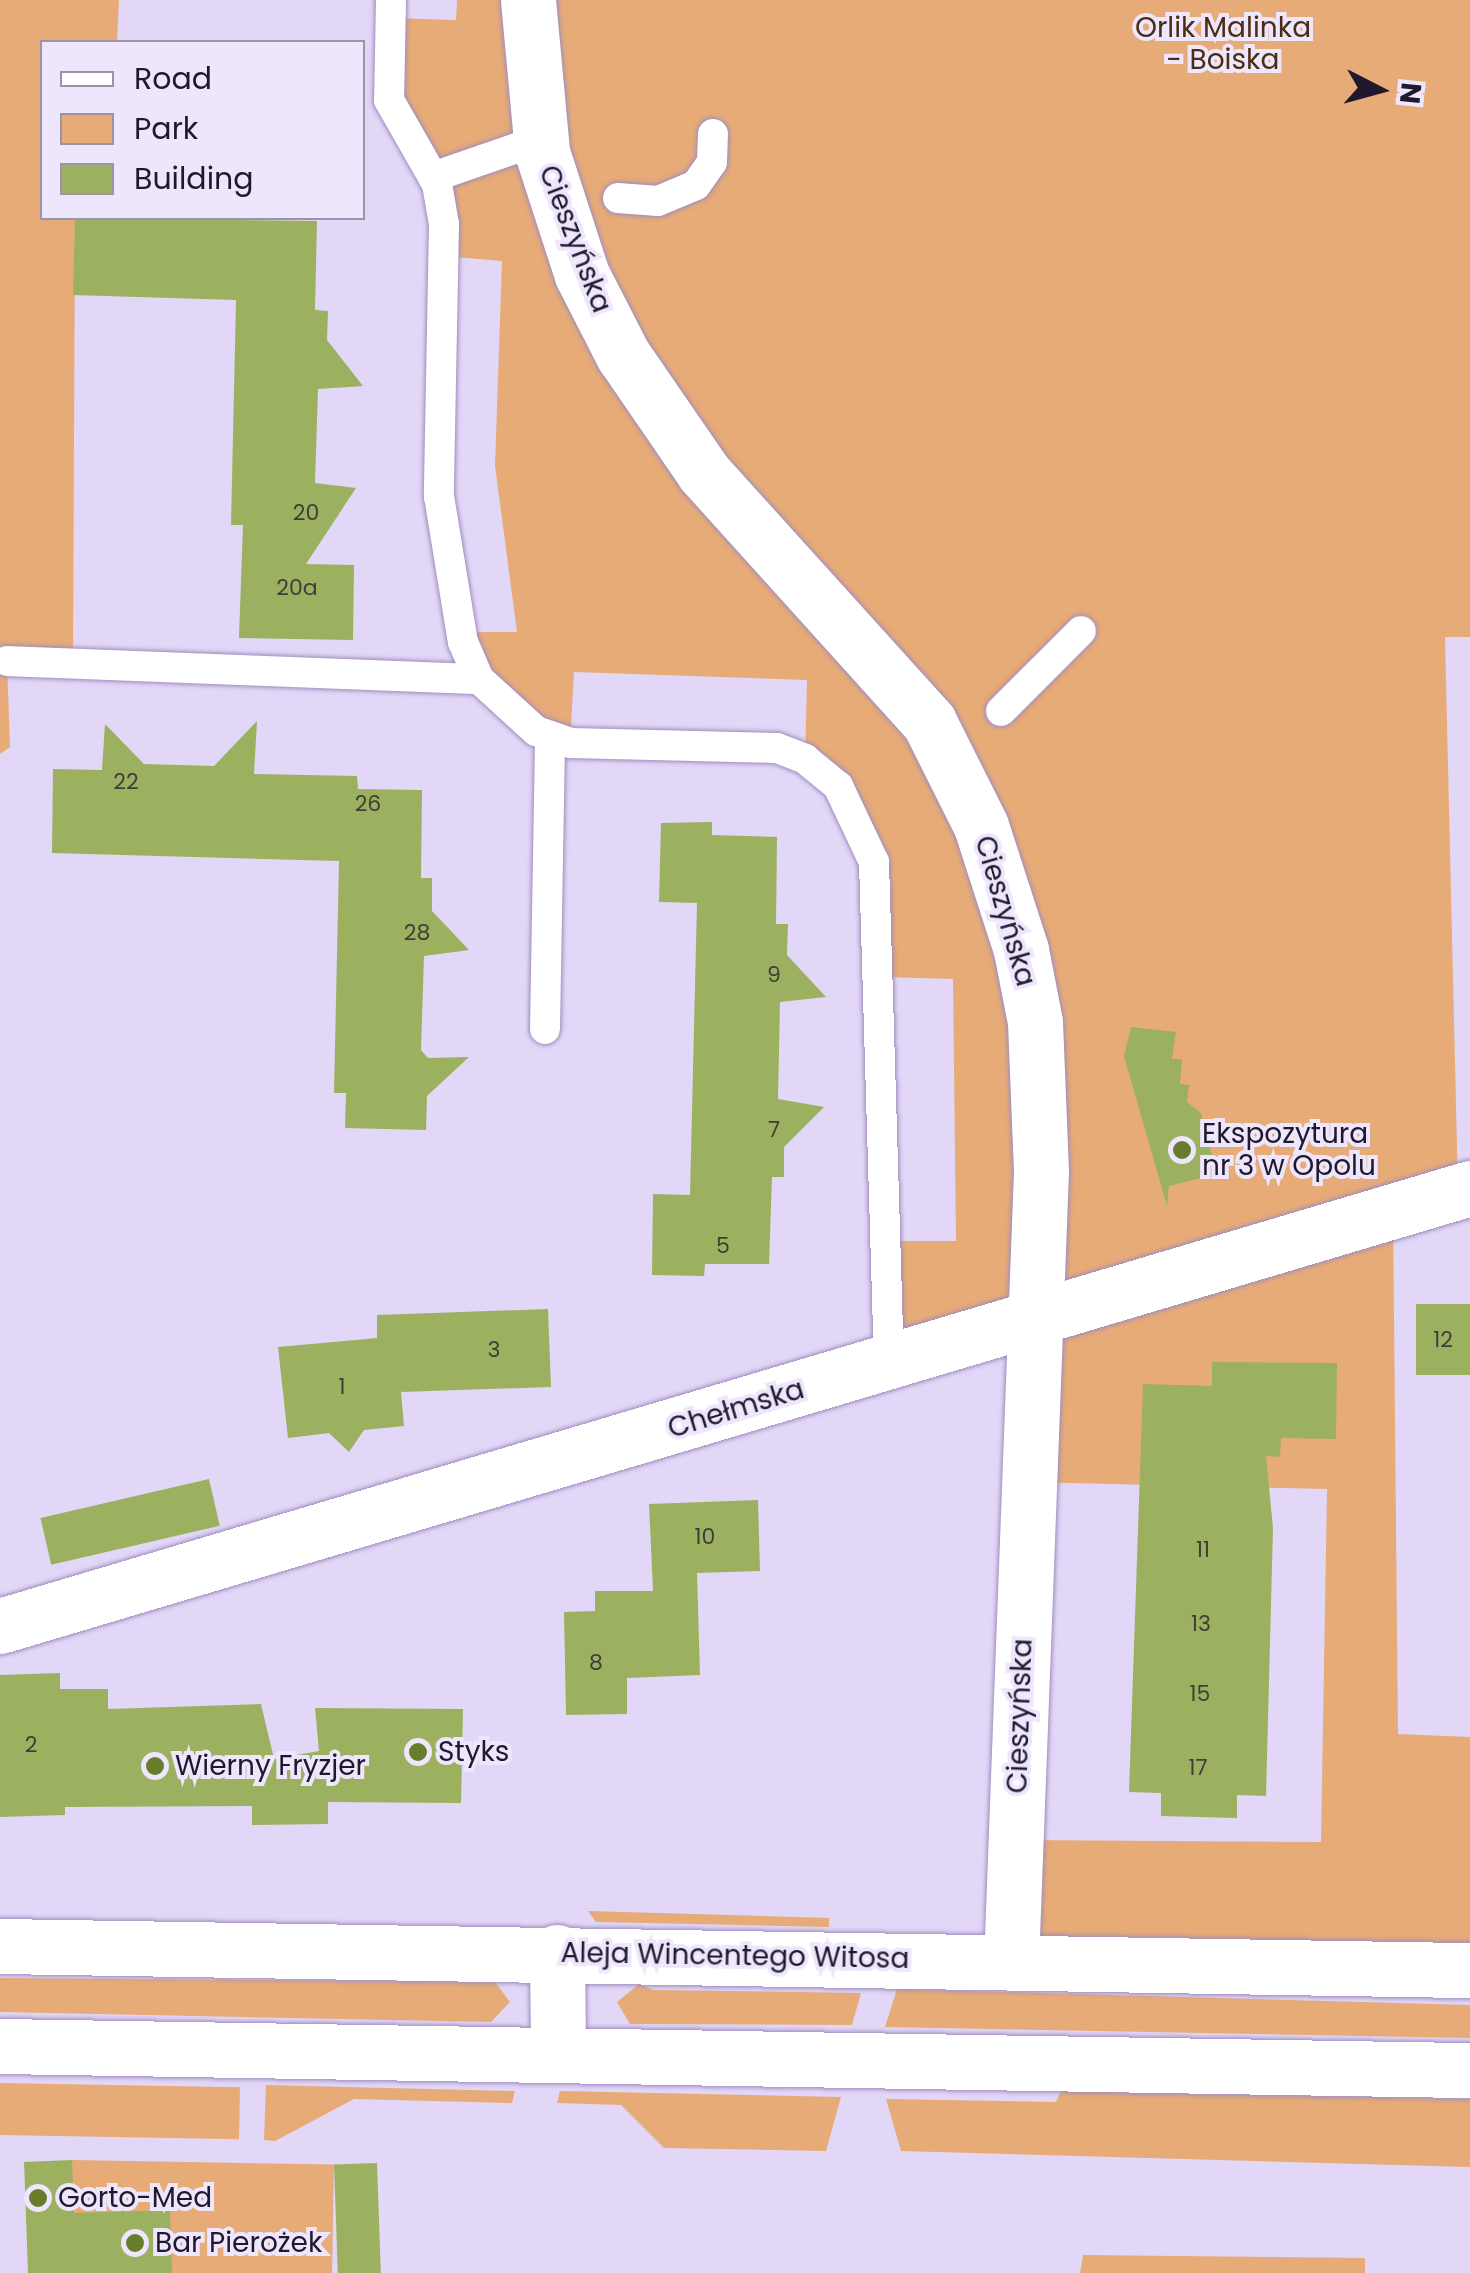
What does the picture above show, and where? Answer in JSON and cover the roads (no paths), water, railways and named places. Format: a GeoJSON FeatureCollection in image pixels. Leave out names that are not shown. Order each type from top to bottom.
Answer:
{"type":"FeatureCollection","features":[{"type":"Feature","properties":{"kind":"street","name":"Cieszyńska"},"geometry":{"type":"LineString","coordinates":[[528,0],[540,140],[582,274],[666,424],[764,543],[896,679],[929,722],[981,826],[1036,1022],[1041,1171],[1011,1962]]}},
{"type":"Feature","properties":{"kind":"street","name":"Chełmska"},"geometry":{"type":"LineString","coordinates":[[0,1626],[1470,1188]]}},
{"type":"Feature","properties":{"kind":"street","name":"Aleja Wincentego Witosa"},"geometry":{"type":"LineString","coordinates":[[0,1946],[557,1952],[1470,1970]]}},
{"type":"Feature","properties":{"kind":"street"},"geometry":{"type":"LineString","coordinates":[[557,1952],[558,2053]]}},
{"type":"Feature","properties":{"kind":"street"},"geometry":{"type":"LineString","coordinates":[[0,2046],[1470,2070]]}},
{"type":"Feature","properties":{"kind":"lane"},"geometry":{"type":"LineString","coordinates":[[391,0],[376,61],[389,100],[433,176],[444,224],[439,496],[464,642],[479,679],[504,707],[550,736],[778,748],[838,786],[855,815],[881,906],[889,1363]]}},
{"type":"Feature","properties":{"kind":"lane"},"geometry":{"type":"LineString","coordinates":[[618,198],[658,202],[696,185],[712,162],[713,134]]}},
{"type":"Feature","properties":{"kind":"lane"},"geometry":{"type":"LineString","coordinates":[[433,176],[540,140]]}},
{"type":"Feature","properties":{"kind":"lane"},"geometry":{"type":"LineString","coordinates":[[1001,711],[1081,631]]}},
{"type":"Feature","properties":{"kind":"lane"},"geometry":{"type":"LineString","coordinates":[[7,661],[479,679]]}},
{"type":"Feature","properties":{"kind":"lane"},"geometry":{"type":"LineString","coordinates":[[545,1029],[550,736]]}},
{"type":"Feature","properties":{"kind":"place","name":"Ekspozytura nr 3 w Opolu"},"geometry":{"type":"Point","coordinates":[1182,1150]}},
{"type":"Feature","properties":{"kind":"place","name":"Styks"},"geometry":{"type":"Point","coordinates":[418,1752]}},
{"type":"Feature","properties":{"kind":"place","name":"Wierny Fryzjer"},"geometry":{"type":"Point","coordinates":[155,1766]}},
{"type":"Feature","properties":{"kind":"place","name":"Gorto-Med"},"geometry":{"type":"Point","coordinates":[38,2198]}},
{"type":"Feature","properties":{"kind":"place","name":"Bar Pierożek"},"geometry":{"type":"Point","coordinates":[135,2243]}},
{"type":"Feature","properties":{"kind":"park label","name":"Orlik Malinka - Boiska"},"geometry":{"type":"Point","coordinates":[1223,44]}}]}
